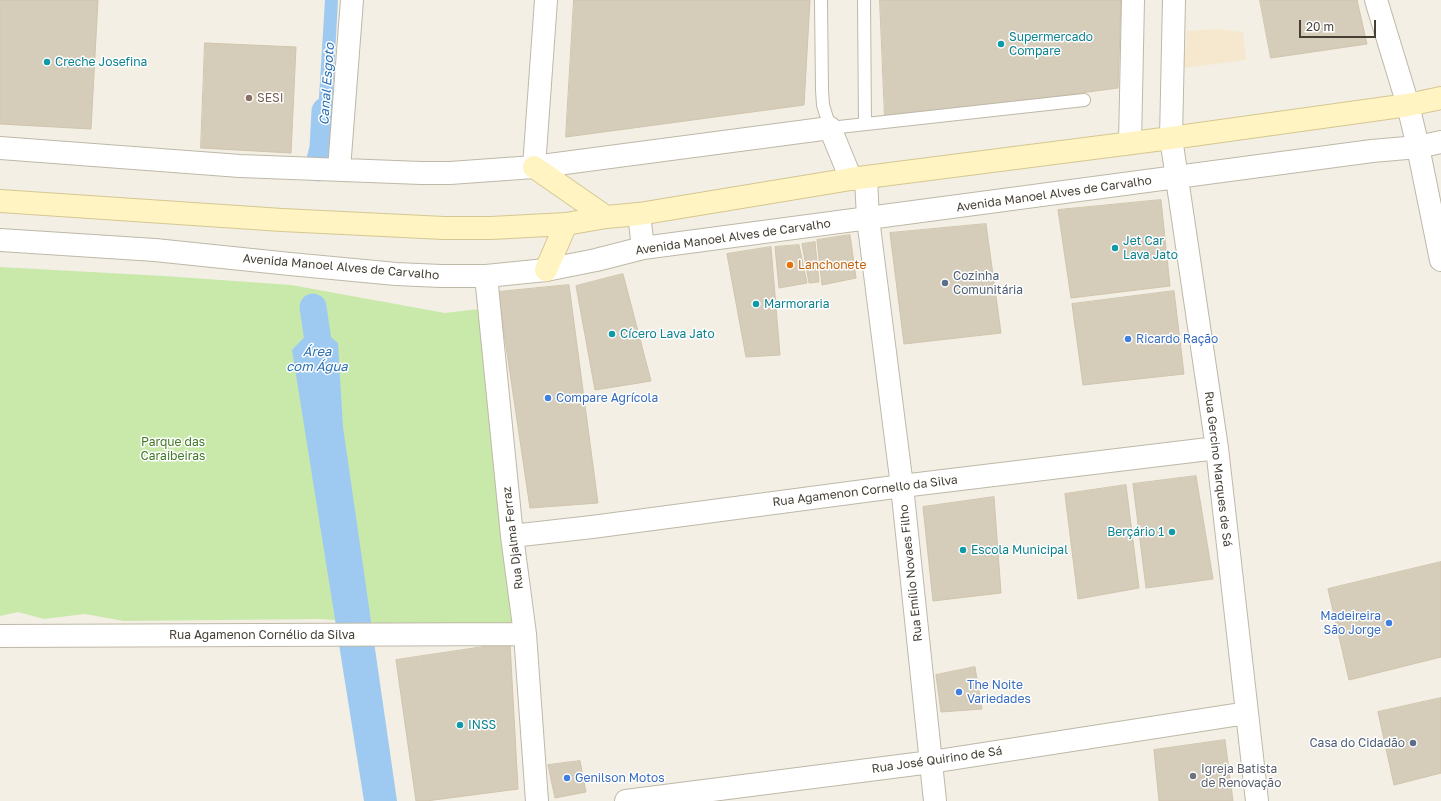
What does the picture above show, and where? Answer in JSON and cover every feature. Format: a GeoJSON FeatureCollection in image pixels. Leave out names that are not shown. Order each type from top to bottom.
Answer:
{"type":"FeatureCollection","features":[{"type":"Feature","properties":{"kind":"main road"},"geometry":{"type":"LineString","coordinates":[[0,201],[282,220],[436,228],[491,228],[566,224],[606,217],[639,214],[858,179],[1172,138],[1408,105],[1441,98]]}},
{"type":"Feature","properties":{"kind":"main road"},"geometry":{"type":"LineString","coordinates":[[534,168],[606,217]]}},
{"type":"Feature","properties":{"kind":"main road"},"geometry":{"type":"LineString","coordinates":[[546,270],[566,224]]}},
{"type":"Feature","properties":{"kind":"street"},"geometry":{"type":"LineString","coordinates":[[339,169],[352,0]]}},
{"type":"Feature","properties":{"kind":"street"},"geometry":{"type":"LineString","coordinates":[[534,168],[546,0]]}},
{"type":"Feature","properties":{"kind":"street"},"geometry":{"type":"LineString","coordinates":[[1130,143],[1133,0]]}},
{"type":"Feature","properties":{"kind":"street","name":"Rua Gercino Marques de Sá"},"geometry":{"type":"LineString","coordinates":[[1174,0],[1172,138],[1176,177],[1217,448],[1257,801]]}},
{"type":"Feature","properties":{"kind":"street"},"geometry":{"type":"LineString","coordinates":[[1376,0],[1408,105],[1441,260]]}},
{"type":"Feature","properties":{"kind":"street"},"geometry":{"type":"LineString","coordinates":[[0,148],[240,166],[450,173],[534,168],[830,128]]}},
{"type":"Feature","properties":{"kind":"street","name":"Rua Emílio Novaes Filho"},"geometry":{"type":"LineString","coordinates":[[830,128],[858,179],[868,219],[902,486],[935,801]]}},
{"type":"Feature","properties":{"kind":"street","name":"Avenida Manoel Alves de Carvalho"},"geometry":{"type":"LineString","coordinates":[[0,240],[154,250],[396,274],[486,276],[546,270],[596,260],[643,248],[1372,151],[1418,147],[1441,142]]}},
{"type":"Feature","properties":{"kind":"street"},"geometry":{"type":"LineString","coordinates":[[639,214],[643,248]]}},
{"type":"Feature","properties":{"kind":"street","name":"Rua Djalma Ferraz"},"geometry":{"type":"LineString","coordinates":[[486,276],[512,536],[525,634],[537,801]]}},
{"type":"Feature","properties":{"kind":"street","name":"Rua Agamenon Cornello da Silva"},"geometry":{"type":"LineString","coordinates":[[512,536],[592,527],[902,486],[1217,448]]}},
{"type":"Feature","properties":{"kind":"street","name":"Rua Agamenon Cornélio da Silva"},"geometry":{"type":"LineString","coordinates":[[0,636],[525,634]]}},
{"type":"Feature","properties":{"kind":"street","name":"Rua José Quirino de Sá"},"geometry":{"type":"LineString","coordinates":[[626,801],[931,762],[1247,713]]}},
{"type":"Feature","properties":{"kind":"lane"},"geometry":{"type":"LineString","coordinates":[[821,0],[823,105],[830,128],[1084,100]]}},
{"type":"Feature","properties":{"kind":"lane"},"geometry":{"type":"LineString","coordinates":[[864,0],[865,124]]}},
{"type":"Feature","properties":{"kind":"shaded area"},"geometry":{"type":"Polygon","coordinates":[[[1218,29],[1243,32],[1246,60],[1184,68],[1187,31],[1218,29]]]}},
{"type":"Feature","properties":{"kind":"green space","name":"Parque das Caraibeiras"},"geometry":{"type":"Polygon","coordinates":[[[0,267],[291,285],[445,313],[479,309],[518,553],[512,633],[320,619],[124,621],[85,614],[44,619],[18,612],[0,616],[0,267]]]}},
{"type":"Feature","properties":{"kind":"water"},"geometry":{"type":"Polygon","coordinates":[[[325,0],[338,0],[330,147],[323,148],[316,146],[325,0]]]}},
{"type":"Feature","properties":{"kind":"water","name":"Área com Água"},"geometry":{"type":"Polygon","coordinates":[[[316,325],[338,343],[343,427],[397,801],[364,801],[292,350],[316,325]]]}},
{"type":"Feature","properties":{"kind":"building","name":"Creche Josefina"},"geometry":{"type":"Polygon","coordinates":[[[0,0],[98,0],[91,129],[0,124],[0,0]]]}},
{"type":"Feature","properties":{"kind":"building"},"geometry":{"type":"Polygon","coordinates":[[[574,0],[810,0],[804,105],[566,137],[574,0]]]}},
{"type":"Feature","properties":{"kind":"building","name":"Supermercado Compare"},"geometry":{"type":"Polygon","coordinates":[[[880,0],[1121,0],[1118,88],[885,119],[880,0]]]}},
{"type":"Feature","properties":{"kind":"building"},"geometry":{"type":"Polygon","coordinates":[[[1260,0],[1357,0],[1367,44],[1271,58],[1260,0]]]}},
{"type":"Feature","properties":{"kind":"building","name":"SESI"},"geometry":{"type":"Polygon","coordinates":[[[205,43],[296,47],[291,153],[201,148],[205,43]]]}},
{"type":"Feature","properties":{"kind":"building","name":"Jet Car Lava Jato"},"geometry":{"type":"Polygon","coordinates":[[[1161,200],[1170,286],[1071,298],[1058,210],[1161,200]]]}},
{"type":"Feature","properties":{"kind":"building","name":"Cozinha Comunitária"},"geometry":{"type":"Polygon","coordinates":[[[986,224],[1001,333],[904,344],[890,233],[986,224]]]}},
{"type":"Feature","properties":{"kind":"building"},"geometry":{"type":"Polygon","coordinates":[[[850,235],[856,278],[822,285],[817,240],[850,235]]]}},
{"type":"Feature","properties":{"kind":"building"},"geometry":{"type":"Polygon","coordinates":[[[815,242],[819,282],[809,283],[802,244],[815,242]]]}},
{"type":"Feature","properties":{"kind":"building","name":"Lanchonete"},"geometry":{"type":"Polygon","coordinates":[[[799,245],[807,283],[779,288],[775,247],[799,245]]]}},
{"type":"Feature","properties":{"kind":"building","name":"Marmoraria"},"geometry":{"type":"Polygon","coordinates":[[[771,247],[780,355],[746,357],[727,254],[771,247]]]}},
{"type":"Feature","properties":{"kind":"building","name":"Cícero Lava Jato"},"geometry":{"type":"Polygon","coordinates":[[[623,274],[651,381],[595,390],[576,286],[623,274]]]}},
{"type":"Feature","properties":{"kind":"building","name":"Compare Agrícola"},"geometry":{"type":"Polygon","coordinates":[[[569,285],[598,503],[530,508],[498,292],[569,285]]]}},
{"type":"Feature","properties":{"kind":"building","name":"Ricardo Ração"},"geometry":{"type":"Polygon","coordinates":[[[1174,291],[1184,374],[1083,385],[1072,304],[1174,291]]]}},
{"type":"Feature","properties":{"kind":"building","name":"Berçário 1"},"geometry":{"type":"Polygon","coordinates":[[[1196,476],[1213,579],[1146,588],[1133,484],[1196,476]]]}},
{"type":"Feature","properties":{"kind":"building"},"geometry":{"type":"Polygon","coordinates":[[[1126,485],[1139,588],[1078,599],[1065,494],[1126,485]]]}},
{"type":"Feature","properties":{"kind":"building","name":"Escola Municipal"},"geometry":{"type":"Polygon","coordinates":[[[994,497],[1001,593],[933,601],[923,507],[994,497]]]}},
{"type":"Feature","properties":{"kind":"building","name":"Madeireira São Jorge"},"geometry":{"type":"Polygon","coordinates":[[[1441,562],[1441,657],[1349,680],[1328,589],[1441,562]]]}},
{"type":"Feature","properties":{"kind":"building","name":"INSS"},"geometry":{"type":"Polygon","coordinates":[[[510,643],[518,789],[416,801],[396,660],[510,643]]]}},
{"type":"Feature","properties":{"kind":"building","name":"The Noite Variedades"},"geometry":{"type":"Polygon","coordinates":[[[975,667],[982,709],[941,712],[936,675],[975,667]]]}},
{"type":"Feature","properties":{"kind":"building","name":"Casa do Cidadão"},"geometry":{"type":"Polygon","coordinates":[[[1441,698],[1441,773],[1394,785],[1378,712],[1441,698]]]}},
{"type":"Feature","properties":{"kind":"building","name":"Igreja Batista de Renovação"},"geometry":{"type":"Polygon","coordinates":[[[1225,740],[1233,801],[1159,801],[1154,750],[1225,740]]]}},
{"type":"Feature","properties":{"kind":"building","name":"Genilson Motos"},"geometry":{"type":"Polygon","coordinates":[[[580,761],[586,792],[555,798],[548,765],[580,761]]]}},
{"type":"Feature","properties":{"kind":"waterway","name":"Canal Esgoto"},"geometry":{"type":"LineString","coordinates":[[318,168],[323,148],[325,111]]}},
{"type":"Feature","properties":{"kind":"waterway"},"geometry":{"type":"LineString","coordinates":[[313,307],[321,361]]}},
{"type":"Feature","properties":{"kind":"place","name":"Supermercado Compare"},"geometry":{"type":"Point","coordinates":[1001,44]}},
{"type":"Feature","properties":{"kind":"place","name":"Creche Josefina"},"geometry":{"type":"Point","coordinates":[47,62]}},
{"type":"Feature","properties":{"kind":"place","name":"SESI"},"geometry":{"type":"Point","coordinates":[249,98]}},
{"type":"Feature","properties":{"kind":"place","name":"Jet Car Lava Jato"},"geometry":{"type":"Point","coordinates":[1115,248]}},
{"type":"Feature","properties":{"kind":"place","name":"Lanchonete"},"geometry":{"type":"Point","coordinates":[790,265]}},
{"type":"Feature","properties":{"kind":"place","name":"Cozinha Comunitária"},"geometry":{"type":"Point","coordinates":[945,283]}},
{"type":"Feature","properties":{"kind":"place","name":"Marmoraria"},"geometry":{"type":"Point","coordinates":[756,304]}},
{"type":"Feature","properties":{"kind":"place","name":"Cícero Lava Jato"},"geometry":{"type":"Point","coordinates":[612,334]}},
{"type":"Feature","properties":{"kind":"place","name":"Ricardo Ração"},"geometry":{"type":"Point","coordinates":[1128,339]}},
{"type":"Feature","properties":{"kind":"place","name":"Compare Agrícola"},"geometry":{"type":"Point","coordinates":[548,398]}},
{"type":"Feature","properties":{"kind":"place","name":"Berçário 1"},"geometry":{"type":"Point","coordinates":[1172,532]}},
{"type":"Feature","properties":{"kind":"place","name":"Escola Municipal"},"geometry":{"type":"Point","coordinates":[963,550]}},
{"type":"Feature","properties":{"kind":"place","name":"Madeireira São Jorge"},"geometry":{"type":"Point","coordinates":[1389,623]}},
{"type":"Feature","properties":{"kind":"place","name":"The Noite Variedades"},"geometry":{"type":"Point","coordinates":[959,692]}},
{"type":"Feature","properties":{"kind":"place","name":"INSS"},"geometry":{"type":"Point","coordinates":[460,725]}},
{"type":"Feature","properties":{"kind":"place","name":"Casa do Cidadão"},"geometry":{"type":"Point","coordinates":[1413,743]}},
{"type":"Feature","properties":{"kind":"place","name":"Igreja Batista de Renovação"},"geometry":{"type":"Point","coordinates":[1193,776]}},
{"type":"Feature","properties":{"kind":"place","name":"Genilson Motos"},"geometry":{"type":"Point","coordinates":[567,778]}}]}
